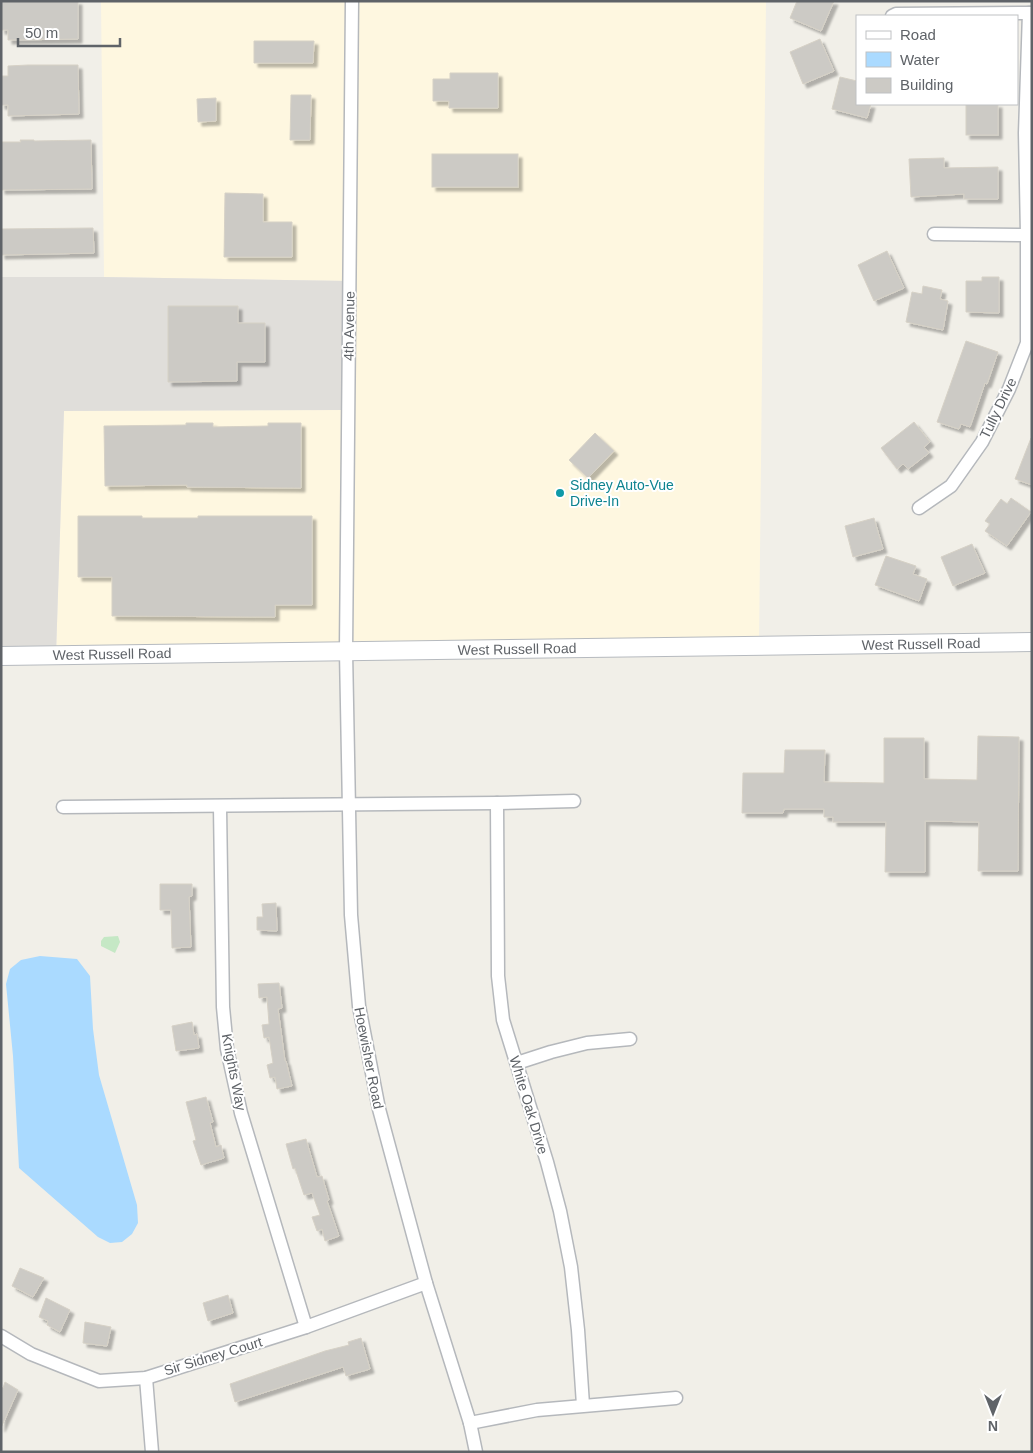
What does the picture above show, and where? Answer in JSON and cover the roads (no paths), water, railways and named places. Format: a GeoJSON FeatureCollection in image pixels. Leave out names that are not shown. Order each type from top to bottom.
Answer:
{"type":"FeatureCollection","features":[{"type":"Feature","properties":{"kind":"street","name":"4th Avenue"},"geometry":{"type":"LineString","coordinates":[[346,651],[352,1]]}},
{"type":"Feature","properties":{"kind":"street"},"geometry":{"type":"LineString","coordinates":[[894,15],[1030,13]]}},
{"type":"Feature","properties":{"kind":"street","name":"Tully Drive"},"geometry":{"type":"LineString","coordinates":[[919,508],[951,486],[982,442],[1009,389],[1029,343],[1024,133],[1030,13]]}},
{"type":"Feature","properties":{"kind":"street"},"geometry":{"type":"LineString","coordinates":[[934,234],[1027,235]]}},
{"type":"Feature","properties":{"kind":"street","name":"West Russell Road"},"geometry":{"type":"LineString","coordinates":[[1,656],[1032,642]]}},
{"type":"Feature","properties":{"kind":"street","name":"Hoewisher Road"},"geometry":{"type":"LineString","coordinates":[[346,651],[351,915],[358,1006],[379,1109],[426,1283],[470,1423],[476,1452]]}},
{"type":"Feature","properties":{"kind":"street"},"geometry":{"type":"LineString","coordinates":[[63,807],[220,807],[574,801]]}},
{"type":"Feature","properties":{"kind":"street","name":"White Oak Drive"},"geometry":{"type":"LineString","coordinates":[[497,803],[498,976],[503,1020],[547,1162],[560,1211],[571,1267],[578,1330],[583,1405]]}},
{"type":"Feature","properties":{"kind":"street","name":"Knights Way"},"geometry":{"type":"LineString","coordinates":[[220,807],[223,1007],[227,1048],[241,1113],[306,1327]]}},
{"type":"Feature","properties":{"kind":"street"},"geometry":{"type":"LineString","coordinates":[[517,1063],[587,1043],[630,1039]]}},
{"type":"Feature","properties":{"kind":"street","name":"Sir Sidney Court"},"geometry":{"type":"LineString","coordinates":[[1,1336],[31,1354],[99,1381],[146,1378],[306,1327],[426,1283]]}},
{"type":"Feature","properties":{"kind":"street"},"geometry":{"type":"LineString","coordinates":[[146,1378],[152,1452]]}},
{"type":"Feature","properties":{"kind":"street"},"geometry":{"type":"LineString","coordinates":[[470,1423],[538,1410],[676,1398]]}},
{"type":"Feature","properties":{"kind":"water"},"geometry":{"type":"Polygon","coordinates":[[[40,956],[77,959],[90,976],[93,1029],[99,1075],[137,1205],[138,1223],[132,1234],[122,1242],[110,1243],[98,1237],[19,1168],[13,1056],[6,984],[10,969],[21,960],[40,956]]]}},
{"type":"Feature","properties":{"kind":"place","name":"Sidney Auto-Vue Drive-In"},"geometry":{"type":"Point","coordinates":[560,493]}}]}
